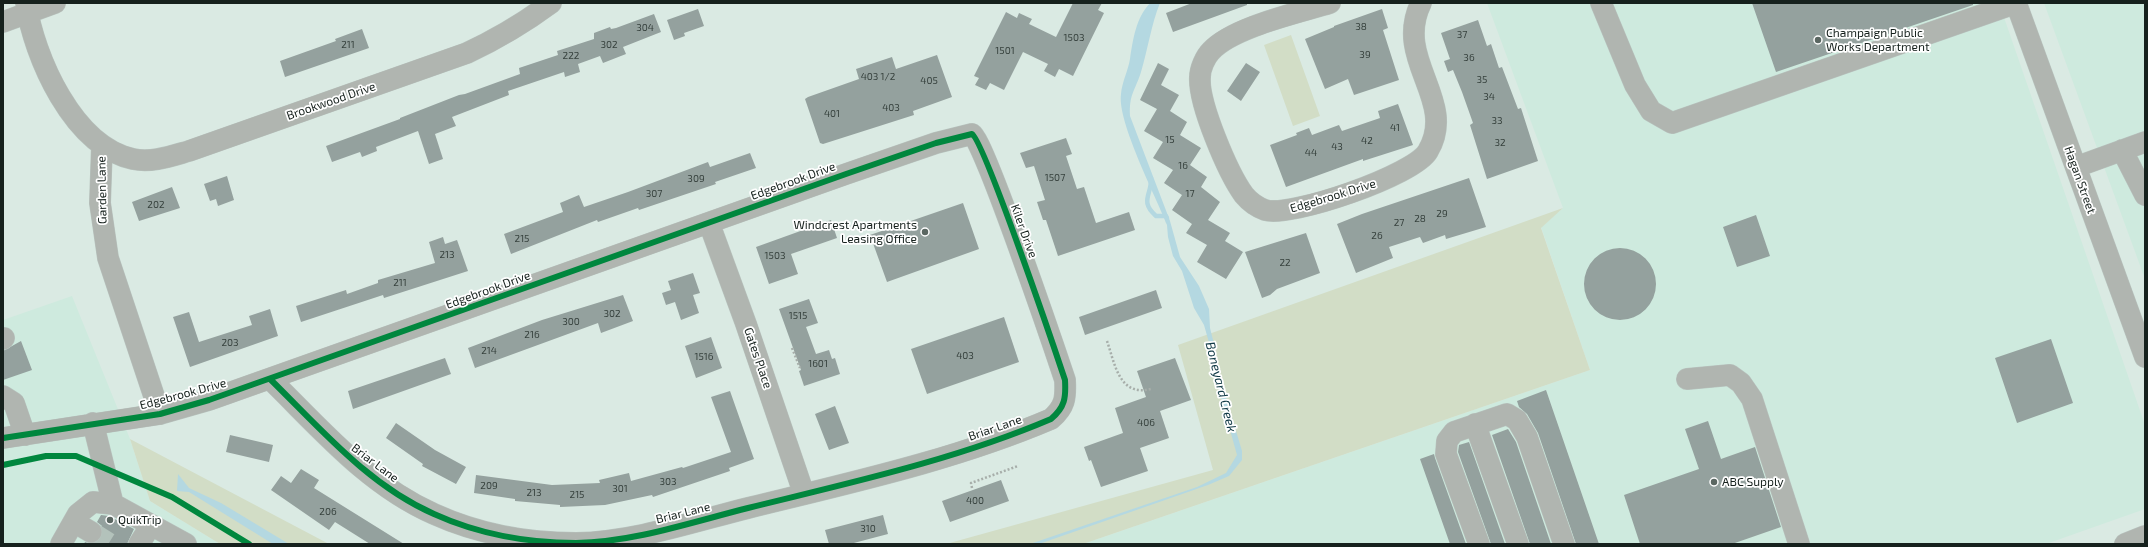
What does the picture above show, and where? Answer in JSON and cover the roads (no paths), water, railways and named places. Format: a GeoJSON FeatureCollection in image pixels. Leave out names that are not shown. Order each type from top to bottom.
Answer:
{"type":"FeatureCollection","features":[{"type":"Feature","properties":{"kind":"street"},"geometry":{"type":"LineString","coordinates":[[3,22],[27,8],[55,3]]}},
{"type":"Feature","properties":{"kind":"street","name":"Brookwood Drive"},"geometry":{"type":"LineString","coordinates":[[102,145],[118,154],[144,160],[164,158],[189,151],[467,53],[528,21],[551,3]]}},
{"type":"Feature","properties":{"kind":"street","name":"Edgebrook Drive"},"geometry":{"type":"LineString","coordinates":[[1330,3],[1229,36],[1209,53],[1202,66],[1200,78],[1202,97],[1220,148],[1235,180],[1245,196],[1255,205],[1265,210],[1283,211],[1349,192],[1397,175],[1421,160],[1428,153],[1434,139],[1437,126],[1436,113],[1416,56],[1413,37],[1413,27],[1421,3]]}},
{"type":"Feature","properties":{"kind":"street"},"geometry":{"type":"LineString","coordinates":[[1601,3],[1635,85],[1651,111],[1672,123],[2016,3]]}},
{"type":"Feature","properties":{"kind":"street","name":"Hagan Street"},"geometry":{"type":"LineString","coordinates":[[2016,3],[2145,357]]}},
{"type":"Feature","properties":{"kind":"street","name":"Garden Lane"},"geometry":{"type":"LineString","coordinates":[[27,8],[38,48],[48,73],[64,102],[85,130],[102,145],[100,203],[108,258],[160,414]]}},
{"type":"Feature","properties":{"kind":"street","name":"Edgebrook Drive"},"geometry":{"type":"LineString","coordinates":[[3,438],[93,423],[160,414],[210,400],[936,143],[967,134],[973,135]]}},
{"type":"Feature","properties":{"kind":"street","name":"Kiler Drive"},"geometry":{"type":"LineString","coordinates":[[973,135],[980,145],[1050,336]]}},
{"type":"Feature","properties":{"kind":"street"},"geometry":{"type":"LineString","coordinates":[[2076,167],[2145,142]]}},
{"type":"Feature","properties":{"kind":"street"},"geometry":{"type":"LineString","coordinates":[[2122,150],[2145,195]]}},
{"type":"Feature","properties":{"kind":"street","name":"Gates Place"},"geometry":{"type":"LineString","coordinates":[[709,223],[746,324],[804,494]]}},
{"type":"Feature","properties":{"kind":"street","name":"Briar Lane"},"geometry":{"type":"LineString","coordinates":[[270,379],[332,442],[356,464],[395,492],[435,514],[460,524],[508,537],[576,543],[643,534],[804,494],[944,456],[1051,418],[1062,409],[1066,396],[1065,380],[1050,336]]}},
{"type":"Feature","properties":{"kind":"street"},"geometry":{"type":"LineString","coordinates":[[1686,379],[1730,375],[1741,383],[1752,399],[1800,544]]}},
{"type":"Feature","properties":{"kind":"street"},"geometry":{"type":"LineString","coordinates":[[3,395],[14,403],[24,435]]}},
{"type":"Feature","properties":{"kind":"street"},"geometry":{"type":"LineString","coordinates":[[1479,544],[1446,454],[1447,441],[1454,432],[1507,414],[1517,420],[1527,437],[1564,544]]}},
{"type":"Feature","properties":{"kind":"street"},"geometry":{"type":"LineString","coordinates":[[93,423],[113,504]]}},
{"type":"Feature","properties":{"kind":"street"},"geometry":{"type":"LineString","coordinates":[[1475,424],[1518,544]]}},
{"type":"Feature","properties":{"kind":"street"},"geometry":{"type":"LineString","coordinates":[[62,544],[82,527],[78,514],[93,502],[113,504],[186,544]]}},
{"type":"Feature","properties":{"kind":"street"},"geometry":{"type":"LineString","coordinates":[[139,544],[151,525]]}},
{"type":"Feature","properties":{"kind":"street"},"geometry":{"type":"LineString","coordinates":[[2125,544],[2145,536]]}},
{"type":"Feature","properties":{"kind":"water"},"geometry":{"type":"Polygon","coordinates":[[[1150,3],[1160,3],[1154,20],[1141,72],[1131,97],[1130,116],[1170,221],[1180,257],[1199,286],[1209,309],[1210,328],[1215,348],[1214,357],[1242,451],[1242,460],[1229,476],[1208,485],[1039,544],[1030,544],[1197,487],[1226,473],[1237,455],[1210,358],[1210,346],[1204,325],[1194,308],[1182,271],[1173,256],[1168,237],[1167,225],[1138,159],[1121,106],[1121,94],[1136,29],[1141,15],[1150,3]]]}},
{"type":"Feature","properties":{"kind":"water"},"geometry":{"type":"Polygon","coordinates":[[[178,474],[189,488],[221,503],[289,544],[273,544],[189,492],[177,491],[178,474]]]}},
{"type":"Feature","properties":{"kind":"waterway","name":"Boneyard Creek"},"geometry":{"type":"LineString","coordinates":[[1151,178],[1147,202],[1148,206],[1156,216],[1166,216],[1167,218]]}},
{"type":"Feature","properties":{"kind":"tunnel"},"geometry":{"type":"LineString","coordinates":[[91,532],[110,544]]}},
{"type":"Feature","properties":{"kind":"place","name":"Champaign Public Works Department"},"geometry":{"type":"Point","coordinates":[1818,40]}},
{"type":"Feature","properties":{"kind":"place","name":"Windcrest Apartments Leasing Office"},"geometry":{"type":"Point","coordinates":[925,232]}},
{"type":"Feature","properties":{"kind":"place","name":"ABC Supply"},"geometry":{"type":"Point","coordinates":[1714,482]}},
{"type":"Feature","properties":{"kind":"place","name":"QuikTrip"},"geometry":{"type":"Point","coordinates":[110,520]}}]}
